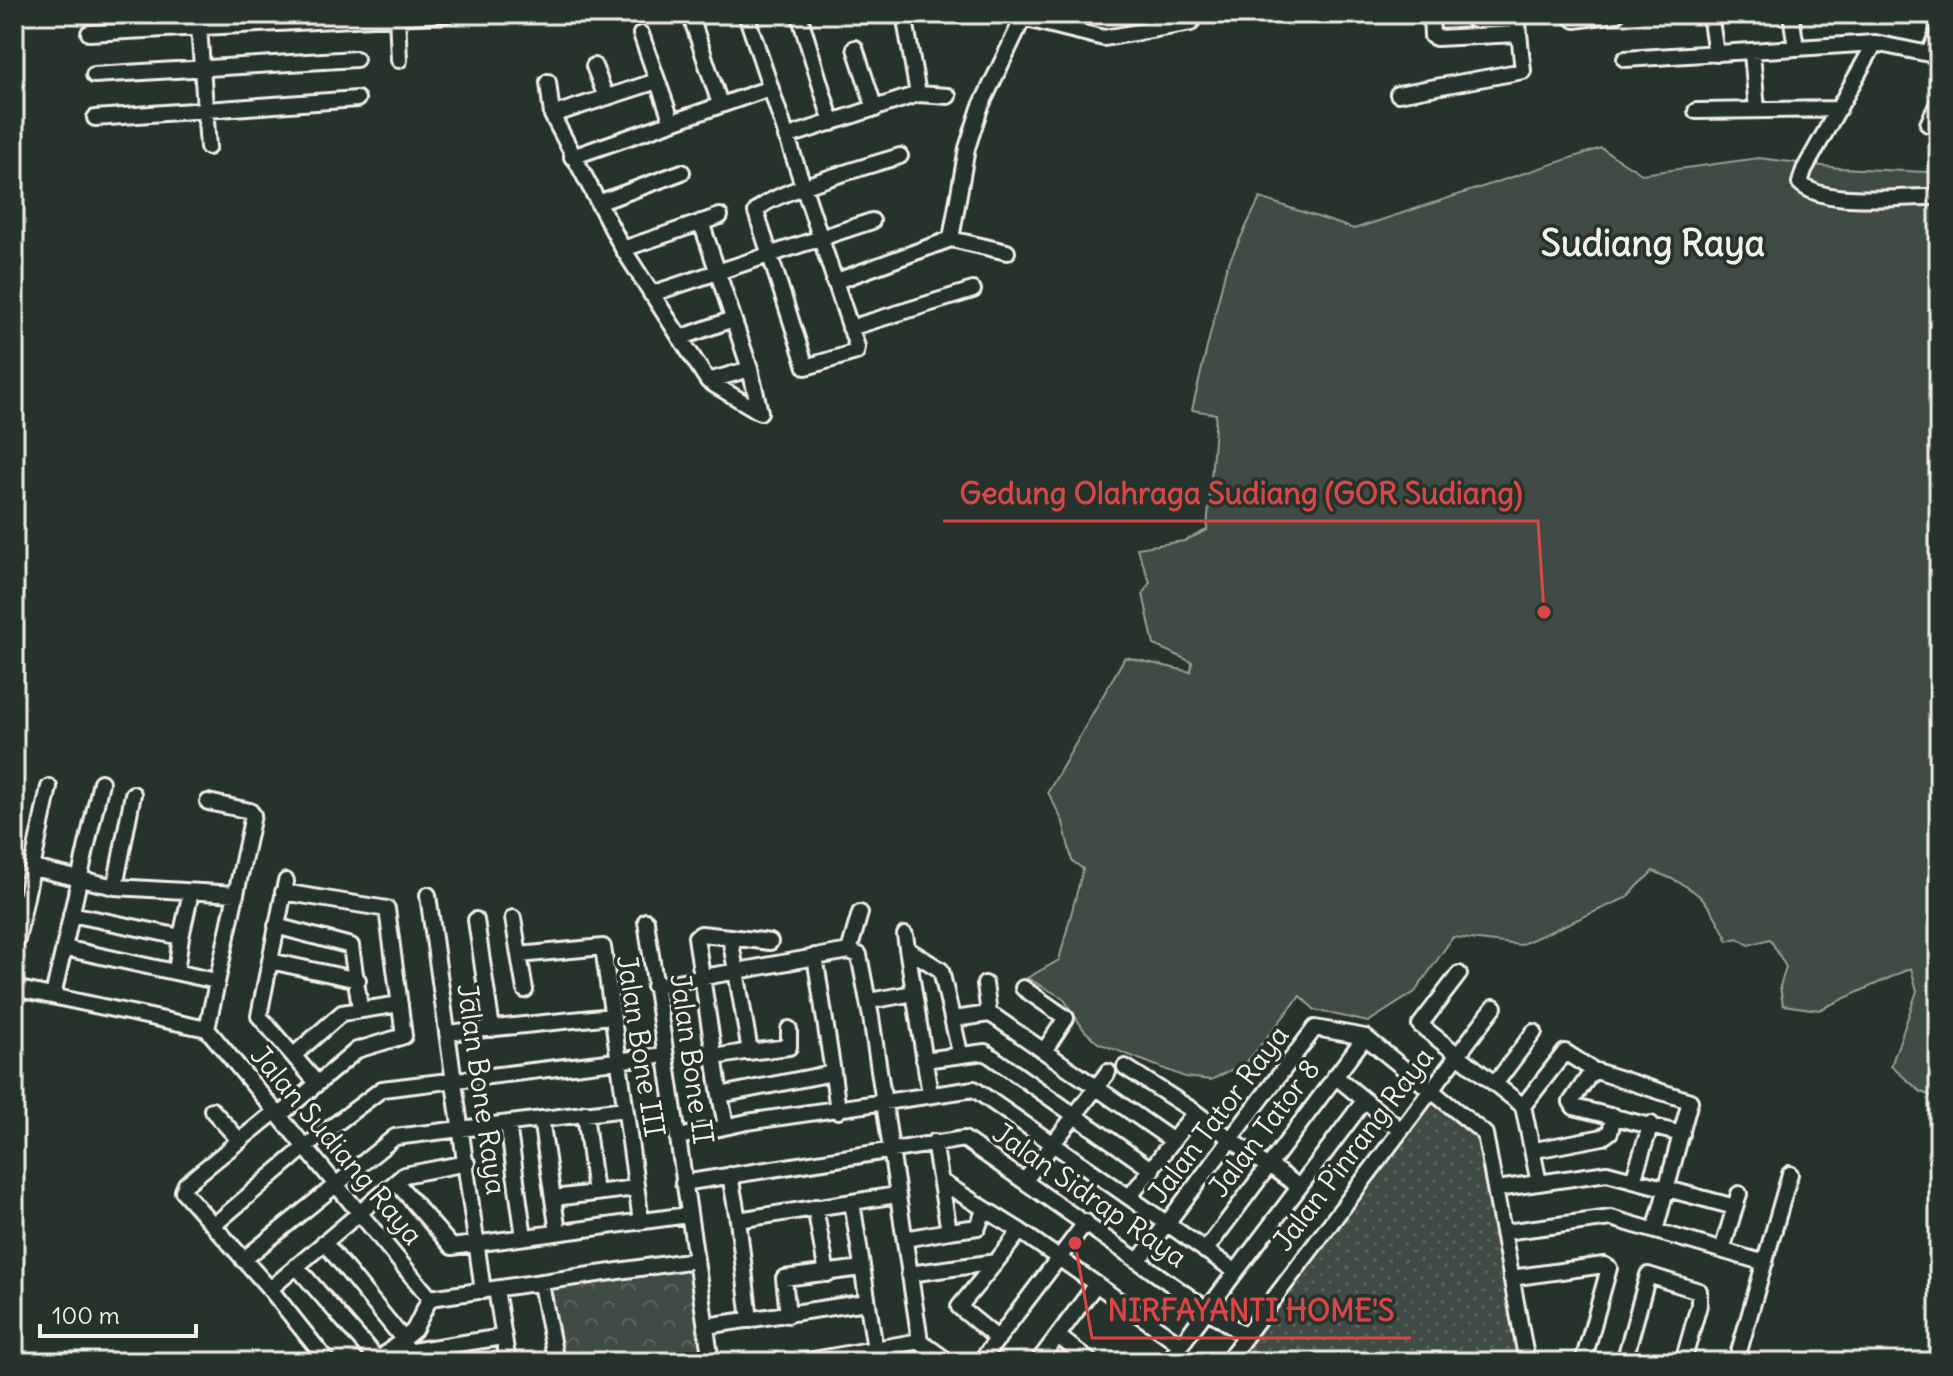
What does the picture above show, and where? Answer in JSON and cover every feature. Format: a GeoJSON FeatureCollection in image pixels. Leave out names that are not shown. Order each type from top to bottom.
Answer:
{"type":"FeatureCollection","features":[{"type":"Feature","properties":{"kind":"street"},"geometry":{"type":"LineString","coordinates":[[89,33],[199,21],[448,14]]}},
{"type":"Feature","properties":{"kind":"street"},"geometry":{"type":"LineString","coordinates":[[690,14],[720,104]]}},
{"type":"Feature","properties":{"kind":"street"},"geometry":{"type":"LineString","coordinates":[[746,14],[805,187],[856,352],[806,367],[757,218],[759,206],[805,187],[900,156]]}},
{"type":"Feature","properties":{"kind":"street"},"geometry":{"type":"LineString","coordinates":[[799,14],[832,123]]}},
{"type":"Feature","properties":{"kind":"street"},"geometry":{"type":"LineString","coordinates":[[904,14],[918,94]]}},
{"type":"Feature","properties":{"kind":"street"},"geometry":{"type":"LineString","coordinates":[[1431,14],[1432,36],[1436,38],[1478,38],[1518,23]]}},
{"type":"Feature","properties":{"kind":"street"},"geometry":{"type":"LineString","coordinates":[[1568,14],[1570,20],[1575,20],[1617,14]]}},
{"type":"Feature","properties":{"kind":"street"},"geometry":{"type":"LineString","coordinates":[[1710,14],[1716,54]]}},
{"type":"Feature","properties":{"kind":"street"},"geometry":{"type":"LineString","coordinates":[[1791,14],[1796,48]]}},
{"type":"Feature","properties":{"kind":"street"},"geometry":{"type":"LineString","coordinates":[[397,16],[399,60]]}},
{"type":"Feature","properties":{"kind":"street"},"geometry":{"type":"LineString","coordinates":[[951,239],[967,148],[980,108],[1024,16],[1104,38],[1164,21],[1191,23]]}},
{"type":"Feature","properties":{"kind":"street"},"geometry":{"type":"LineString","coordinates":[[1478,38],[1474,17],[1518,23]]}},
{"type":"Feature","properties":{"kind":"street"},"geometry":{"type":"LineString","coordinates":[[199,21],[208,147]]}},
{"type":"Feature","properties":{"kind":"street"},"geometry":{"type":"LineString","coordinates":[[1398,94],[1519,73],[1525,68],[1518,23]]}},
{"type":"Feature","properties":{"kind":"street"},"geometry":{"type":"LineString","coordinates":[[1625,59],[1875,43],[1934,54],[1939,30]]}},
{"type":"Feature","properties":{"kind":"street"},"geometry":{"type":"LineString","coordinates":[[641,34],[672,122]]}},
{"type":"Feature","properties":{"kind":"street"},"geometry":{"type":"LineString","coordinates":[[1875,43],[1800,181],[1803,187],[1870,200],[1931,197]]}},
{"type":"Feature","properties":{"kind":"street"},"geometry":{"type":"LineString","coordinates":[[855,48],[875,109]]}},
{"type":"Feature","properties":{"kind":"street"},"geometry":{"type":"LineString","coordinates":[[1752,53],[1757,110]]}},
{"type":"Feature","properties":{"kind":"street"},"geometry":{"type":"LineString","coordinates":[[94,75],[356,59]]}},
{"type":"Feature","properties":{"kind":"street"},"geometry":{"type":"LineString","coordinates":[[594,66],[606,97]]}},
{"type":"Feature","properties":{"kind":"street"},"geometry":{"type":"LineString","coordinates":[[552,115],[657,81]]}},
{"type":"Feature","properties":{"kind":"street"},"geometry":{"type":"LineString","coordinates":[[548,82],[552,115],[572,157],[651,294],[708,381],[760,412],[750,369],[701,222]]}},
{"type":"Feature","properties":{"kind":"street"},"geometry":{"type":"LineString","coordinates":[[572,157],[770,88]]}},
{"type":"Feature","properties":{"kind":"street"},"geometry":{"type":"LineString","coordinates":[[786,137],[918,94],[948,96]]}},
{"type":"Feature","properties":{"kind":"street"},"geometry":{"type":"LineString","coordinates":[[95,118],[357,99]]}},
{"type":"Feature","properties":{"kind":"street"},"geometry":{"type":"LineString","coordinates":[[1928,124],[1939,101]]}},
{"type":"Feature","properties":{"kind":"street"},"geometry":{"type":"LineString","coordinates":[[1696,111],[1839,109]]}},
{"type":"Feature","properties":{"kind":"street"},"geometry":{"type":"LineString","coordinates":[[598,203],[682,172]]}},
{"type":"Feature","properties":{"kind":"street"},"geometry":{"type":"LineString","coordinates":[[623,249],[720,216]]}},
{"type":"Feature","properties":{"kind":"street"},"geometry":{"type":"LineString","coordinates":[[651,294],[872,221]]}},
{"type":"Feature","properties":{"kind":"street"},"geometry":{"type":"LineString","coordinates":[[834,282],[951,239],[1007,252]]}},
{"type":"Feature","properties":{"kind":"street"},"geometry":{"type":"LineString","coordinates":[[850,328],[973,290]]}},
{"type":"Feature","properties":{"kind":"street"},"geometry":{"type":"LineString","coordinates":[[680,338],[733,319]]}},
{"type":"Feature","properties":{"kind":"street"},"geometry":{"type":"LineString","coordinates":[[708,381],[750,369]]}},
{"type":"Feature","properties":{"kind":"street"},"geometry":{"type":"LineString","coordinates":[[53,996],[101,782]]}},
{"type":"Feature","properties":{"kind":"street"},"geometry":{"type":"LineString","coordinates":[[15,945],[20,893],[33,868],[49,787]]}},
{"type":"Feature","properties":{"kind":"street"},"geometry":{"type":"LineString","coordinates":[[115,887],[133,794]]}},
{"type":"Feature","properties":{"kind":"street"},"geometry":{"type":"LineString","coordinates":[[14,988],[207,1029],[252,813],[208,802]]}},
{"type":"Feature","properties":{"kind":"street"},"geometry":{"type":"LineString","coordinates":[[33,868],[115,887],[236,894]]}},
{"type":"Feature","properties":{"kind":"street"},"geometry":{"type":"LineString","coordinates":[[316,1082],[259,1016],[285,887],[387,909],[400,1004],[401,1038],[357,1050],[184,1188],[328,1362]]}},
{"type":"Feature","properties":{"kind":"street"},"geometry":{"type":"LineString","coordinates":[[176,972],[191,892]]}},
{"type":"Feature","properties":{"kind":"street","name":"Jalan Bone Raya"},"geometry":{"type":"LineString","coordinates":[[428,895],[447,1033],[448,1082],[462,1130],[477,1244],[508,1362]]}},
{"type":"Feature","properties":{"kind":"street"},"geometry":{"type":"LineString","coordinates":[[849,951],[860,913]]}},
{"type":"Feature","properties":{"kind":"street"},"geometry":{"type":"LineString","coordinates":[[71,914],[181,937]]}},
{"type":"Feature","properties":{"kind":"street"},"geometry":{"type":"LineString","coordinates":[[513,918],[525,990]]}},
{"type":"Feature","properties":{"kind":"street"},"geometry":{"type":"LineString","coordinates":[[476,920],[492,1029]]}},
{"type":"Feature","properties":{"kind":"street","name":"Jalan Bone II"},"geometry":{"type":"LineString","coordinates":[[646,921],[711,1362]]}},
{"type":"Feature","properties":{"kind":"street"},"geometry":{"type":"LineString","coordinates":[[276,926],[349,944],[353,950],[360,1008]]}},
{"type":"Feature","properties":{"kind":"street"},"geometry":{"type":"LineString","coordinates":[[726,1126],[696,937],[770,942]]}},
{"type":"Feature","properties":{"kind":"street"},"geometry":{"type":"LineString","coordinates":[[730,937],[748,1052]]}},
{"type":"Feature","properties":{"kind":"street"},"geometry":{"type":"LineString","coordinates":[[930,1094],[906,942],[941,970],[960,1053]]}},
{"type":"Feature","properties":{"kind":"street","name":"Jalan Bone III"},"geometry":{"type":"LineString","coordinates":[[519,955],[603,947],[641,1221]]}},
{"type":"Feature","properties":{"kind":"street"},"geometry":{"type":"LineString","coordinates":[[64,948],[216,981]]}},
{"type":"Feature","properties":{"kind":"street"},"geometry":{"type":"LineString","coordinates":[[654,986],[702,980],[849,951],[862,960],[920,1341],[949,1362]]}},
{"type":"Feature","properties":{"kind":"street"},"geometry":{"type":"LineString","coordinates":[[815,956],[838,1111]]}},
{"type":"Feature","properties":{"kind":"street"},"geometry":{"type":"LineString","coordinates":[[270,961],[358,980]]}},
{"type":"Feature","properties":{"kind":"street"},"geometry":{"type":"LineString","coordinates":[[1459,974],[1420,1025],[1523,1106],[1535,1150],[1539,1183]]}},
{"type":"Feature","properties":{"kind":"street"},"geometry":{"type":"LineString","coordinates":[[985,984],[989,1014]]}},
{"type":"Feature","properties":{"kind":"street"},"geometry":{"type":"LineString","coordinates":[[1023,988],[1066,1018],[1044,1051]]}},
{"type":"Feature","properties":{"kind":"street"},"geometry":{"type":"LineString","coordinates":[[869,1001],[914,993]]}},
{"type":"Feature","properties":{"kind":"street"},"geometry":{"type":"LineString","coordinates":[[294,1055],[342,1013],[400,1004]]}},
{"type":"Feature","properties":{"kind":"street","name":"Jalan Pinrang Raya"},"geometry":{"type":"LineString","coordinates":[[1226,1362],[1429,1089],[1494,1007]]}},
{"type":"Feature","properties":{"kind":"street"},"geometry":{"type":"LineString","coordinates":[[954,1019],[989,1014],[1173,1141]]}},
{"type":"Feature","properties":{"kind":"street"},"geometry":{"type":"LineString","coordinates":[[447,1033],[612,1016]]}},
{"type":"Feature","properties":{"kind":"street","name":"Jalan Tator Raya"},"geometry":{"type":"LineString","coordinates":[[1139,1260],[1315,1028],[1365,1037],[1485,1134],[1527,1362]]}},
{"type":"Feature","properties":{"kind":"street","name":"Jalan Sudiang Raya"},"geometry":{"type":"LineString","coordinates":[[207,1029],[430,1298]]}},
{"type":"Feature","properties":{"kind":"street"},"geometry":{"type":"LineString","coordinates":[[715,1057],[789,1047],[789,1029]]}},
{"type":"Feature","properties":{"kind":"street"},"geometry":{"type":"LineString","coordinates":[[1495,1084],[1534,1032]]}},
{"type":"Feature","properties":{"kind":"street","name":"Jalan Tator 8"},"geometry":{"type":"LineString","coordinates":[[1205,1251],[1365,1037]]}},
{"type":"Feature","properties":{"kind":"street"},"geometry":{"type":"LineString","coordinates":[[924,1060],[985,1052],[1152,1170]]}},
{"type":"Feature","properties":{"kind":"street"},"geometry":{"type":"LineString","coordinates":[[1523,1106],[1564,1052],[1593,1070],[1689,1100],[1655,1231]]}},
{"type":"Feature","properties":{"kind":"street"},"geometry":{"type":"LineString","coordinates":[[214,1225],[305,1147],[382,1089],[665,1055]]}},
{"type":"Feature","properties":{"kind":"street"},"geometry":{"type":"LineString","coordinates":[[1125,1067],[1195,1112],[1298,1186]]}},
{"type":"Feature","properties":{"kind":"street"},"geometry":{"type":"LineString","coordinates":[[1593,1070],[1571,1104],[1682,1134]]}},
{"type":"Feature","properties":{"kind":"street"},"geometry":{"type":"LineString","coordinates":[[1026,1179],[1108,1072]]}},
{"type":"Feature","properties":{"kind":"street"},"geometry":{"type":"LineString","coordinates":[[720,1095],[833,1073]]}},
{"type":"Feature","properties":{"kind":"street"},"geometry":{"type":"LineString","coordinates":[[1335,1076],[1401,1130]]}},
{"type":"Feature","properties":{"kind":"street"},"geometry":{"type":"LineString","coordinates":[[679,1137],[726,1126],[884,1104],[930,1094],[977,1090],[1131,1195],[1235,1271]]}},
{"type":"Feature","properties":{"kind":"street"},"geometry":{"type":"LineString","coordinates":[[1168,1362],[1364,1101]]}},
{"type":"Feature","properties":{"kind":"street"},"geometry":{"type":"LineString","coordinates":[[243,1260],[395,1137],[625,1109]]}},
{"type":"Feature","properties":{"kind":"street"},"geometry":{"type":"LineString","coordinates":[[212,1110],[240,1141]]}},
{"type":"Feature","properties":{"kind":"street"},"geometry":{"type":"LineString","coordinates":[[1131,1195],[1195,1112]]}},
{"type":"Feature","properties":{"kind":"street"},"geometry":{"type":"LineString","coordinates":[[585,1113],[595,1193]]}},
{"type":"Feature","properties":{"kind":"street"},"geometry":{"type":"LineString","coordinates":[[1535,1150],[1603,1137],[1610,1132],[1614,1116]]}},
{"type":"Feature","properties":{"kind":"street"},"geometry":{"type":"LineString","coordinates":[[541,1119],[558,1232]]}},
{"type":"Feature","properties":{"kind":"street"},"geometry":{"type":"LineString","coordinates":[[508,1124],[524,1237]]}},
{"type":"Feature","properties":{"kind":"street"},"geometry":{"type":"LineString","coordinates":[[1633,1180],[1651,1124]]}},
{"type":"Feature","properties":{"kind":"street","name":"Jalan Sidrap Raya"},"geometry":{"type":"LineString","coordinates":[[683,1183],[891,1148],[964,1139],[1026,1179],[1245,1336]]}},
{"type":"Feature","properties":{"kind":"street"},"geometry":{"type":"LineString","coordinates":[[934,1142],[949,1231]]}},
{"type":"Feature","properties":{"kind":"street"},"geometry":{"type":"LineString","coordinates":[[270,1289],[407,1173],[467,1163]]}},
{"type":"Feature","properties":{"kind":"street"},"geometry":{"type":"LineString","coordinates":[[1497,1189],[1607,1173],[1667,1188],[1737,1200],[1722,1250]]}},
{"type":"Feature","properties":{"kind":"street"},"geometry":{"type":"LineString","coordinates":[[1736,1362],[1790,1174]]}},
{"type":"Feature","properties":{"kind":"street"},"geometry":{"type":"LineString","coordinates":[[730,1175],[750,1320]]}},
{"type":"Feature","properties":{"kind":"street"},"geometry":{"type":"LineString","coordinates":[[396,1182],[450,1247],[641,1221],[687,1210]]}},
{"type":"Feature","properties":{"kind":"street"},"geometry":{"type":"LineString","coordinates":[[942,1182],[1020,1231],[1181,1345]]}},
{"type":"Feature","properties":{"kind":"street"},"geometry":{"type":"LineString","coordinates":[[554,1198],[636,1188]]}},
{"type":"Feature","properties":{"kind":"street"},"geometry":{"type":"LineString","coordinates":[[738,1220],[897,1195]]}},
{"type":"Feature","properties":{"kind":"street"},"geometry":{"type":"LineString","coordinates":[[852,1202],[875,1349]]}},
{"type":"Feature","properties":{"kind":"street"},"geometry":{"type":"LineString","coordinates":[[815,1207],[827,1274]]}},
{"type":"Feature","properties":{"kind":"street"},"geometry":{"type":"LineString","coordinates":[[905,1239],[978,1227],[984,1210]]}},
{"type":"Feature","properties":{"kind":"street"},"geometry":{"type":"LineString","coordinates":[[1505,1232],[1606,1218],[1765,1263]]}},
{"type":"Feature","properties":{"kind":"street"},"geometry":{"type":"LineString","coordinates":[[980,1362],[1086,1222]]}},
{"type":"Feature","properties":{"kind":"street"},"geometry":{"type":"LineString","coordinates":[[998,1339],[959,1307],[1020,1231]]}},
{"type":"Feature","properties":{"kind":"street"},"geometry":{"type":"LineString","coordinates":[[324,1242],[405,1351]]}},
{"type":"Feature","properties":{"kind":"street"},"geometry":{"type":"LineString","coordinates":[[405,1351],[430,1298],[695,1260]]}},
{"type":"Feature","properties":{"kind":"street"},"geometry":{"type":"LineString","coordinates":[[909,1274],[996,1262]]}},
{"type":"Feature","properties":{"kind":"street"},"geometry":{"type":"LineString","coordinates":[[1511,1278],[1604,1265],[1609,1268],[1583,1362]]}},
{"type":"Feature","properties":{"kind":"street"},"geometry":{"type":"LineString","coordinates":[[296,1266],[377,1361],[405,1351],[503,1337]]}},
{"type":"Feature","properties":{"kind":"street"},"geometry":{"type":"LineString","coordinates":[[788,1315],[784,1278],[862,1268]]}},
{"type":"Feature","properties":{"kind":"street"},"geometry":{"type":"LineString","coordinates":[[1624,1362],[1648,1275],[1699,1291],[1699,1305],[1683,1362]]}},
{"type":"Feature","properties":{"kind":"street"},"geometry":{"type":"LineString","coordinates":[[541,1284],[556,1362]]}},
{"type":"Feature","properties":{"kind":"street"},"geometry":{"type":"LineString","coordinates":[[1038,1362],[1096,1284]]}},
{"type":"Feature","properties":{"kind":"street"},"geometry":{"type":"LineString","coordinates":[[706,1326],[867,1302]]}},
{"type":"Feature","properties":{"kind":"street"},"geometry":{"type":"LineString","coordinates":[[1058,1336],[1091,1362]]}},
{"type":"Feature","properties":{"kind":"street"},"geometry":{"type":"LineString","coordinates":[[802,1362],[834,1359],[920,1341]]}},
{"type":"Feature","properties":{"kind":"green space"},"geometry":{"type":"Polygon","coordinates":[[[1601,148],[1642,174],[1759,158],[1839,168],[1927,172],[1932,158],[1939,160],[1939,1099],[1921,1092],[1891,1066],[1917,991],[1911,968],[1819,1010],[1783,1005],[1780,986],[1786,967],[1770,939],[1749,945],[1737,938],[1728,941],[1700,896],[1681,883],[1653,871],[1626,898],[1520,945],[1453,937],[1415,992],[1368,1022],[1315,1010],[1300,996],[1247,1062],[1211,1080],[1185,1077],[1098,1043],[1084,1030],[1063,998],[1027,978],[1059,960],[1083,869],[1072,861],[1063,822],[1048,792],[1125,657],[1191,672],[1192,662],[1154,645],[1143,594],[1150,582],[1137,548],[1184,541],[1207,530],[1216,414],[1192,410],[1226,268],[1260,198],[1354,229],[1601,148]]]}},
{"type":"Feature","properties":{"kind":"green space"},"geometry":{"type":"Polygon","coordinates":[[[1429,1089],[1481,1129],[1527,1362],[1226,1362],[1429,1089]]]}},
{"type":"Feature","properties":{"kind":"green space"},"geometry":{"type":"Polygon","coordinates":[[[695,1260],[711,1362],[556,1362],[541,1284],[695,1260]]]}},
{"type":"Feature","properties":{"kind":"place","name":"Gedung Olahraga Sudiang (GOR Sudiang)"},"geometry":{"type":"Point","coordinates":[1544,612]}},
{"type":"Feature","properties":{"kind":"place","name":"NIRFAYANTI HOME'S"},"geometry":{"type":"Point","coordinates":[1075,1243]}},
{"type":"Feature","properties":{"kind":"district","name":"Sudiang Raya"},"geometry":{"type":"Point","coordinates":[1653,243]}}]}
